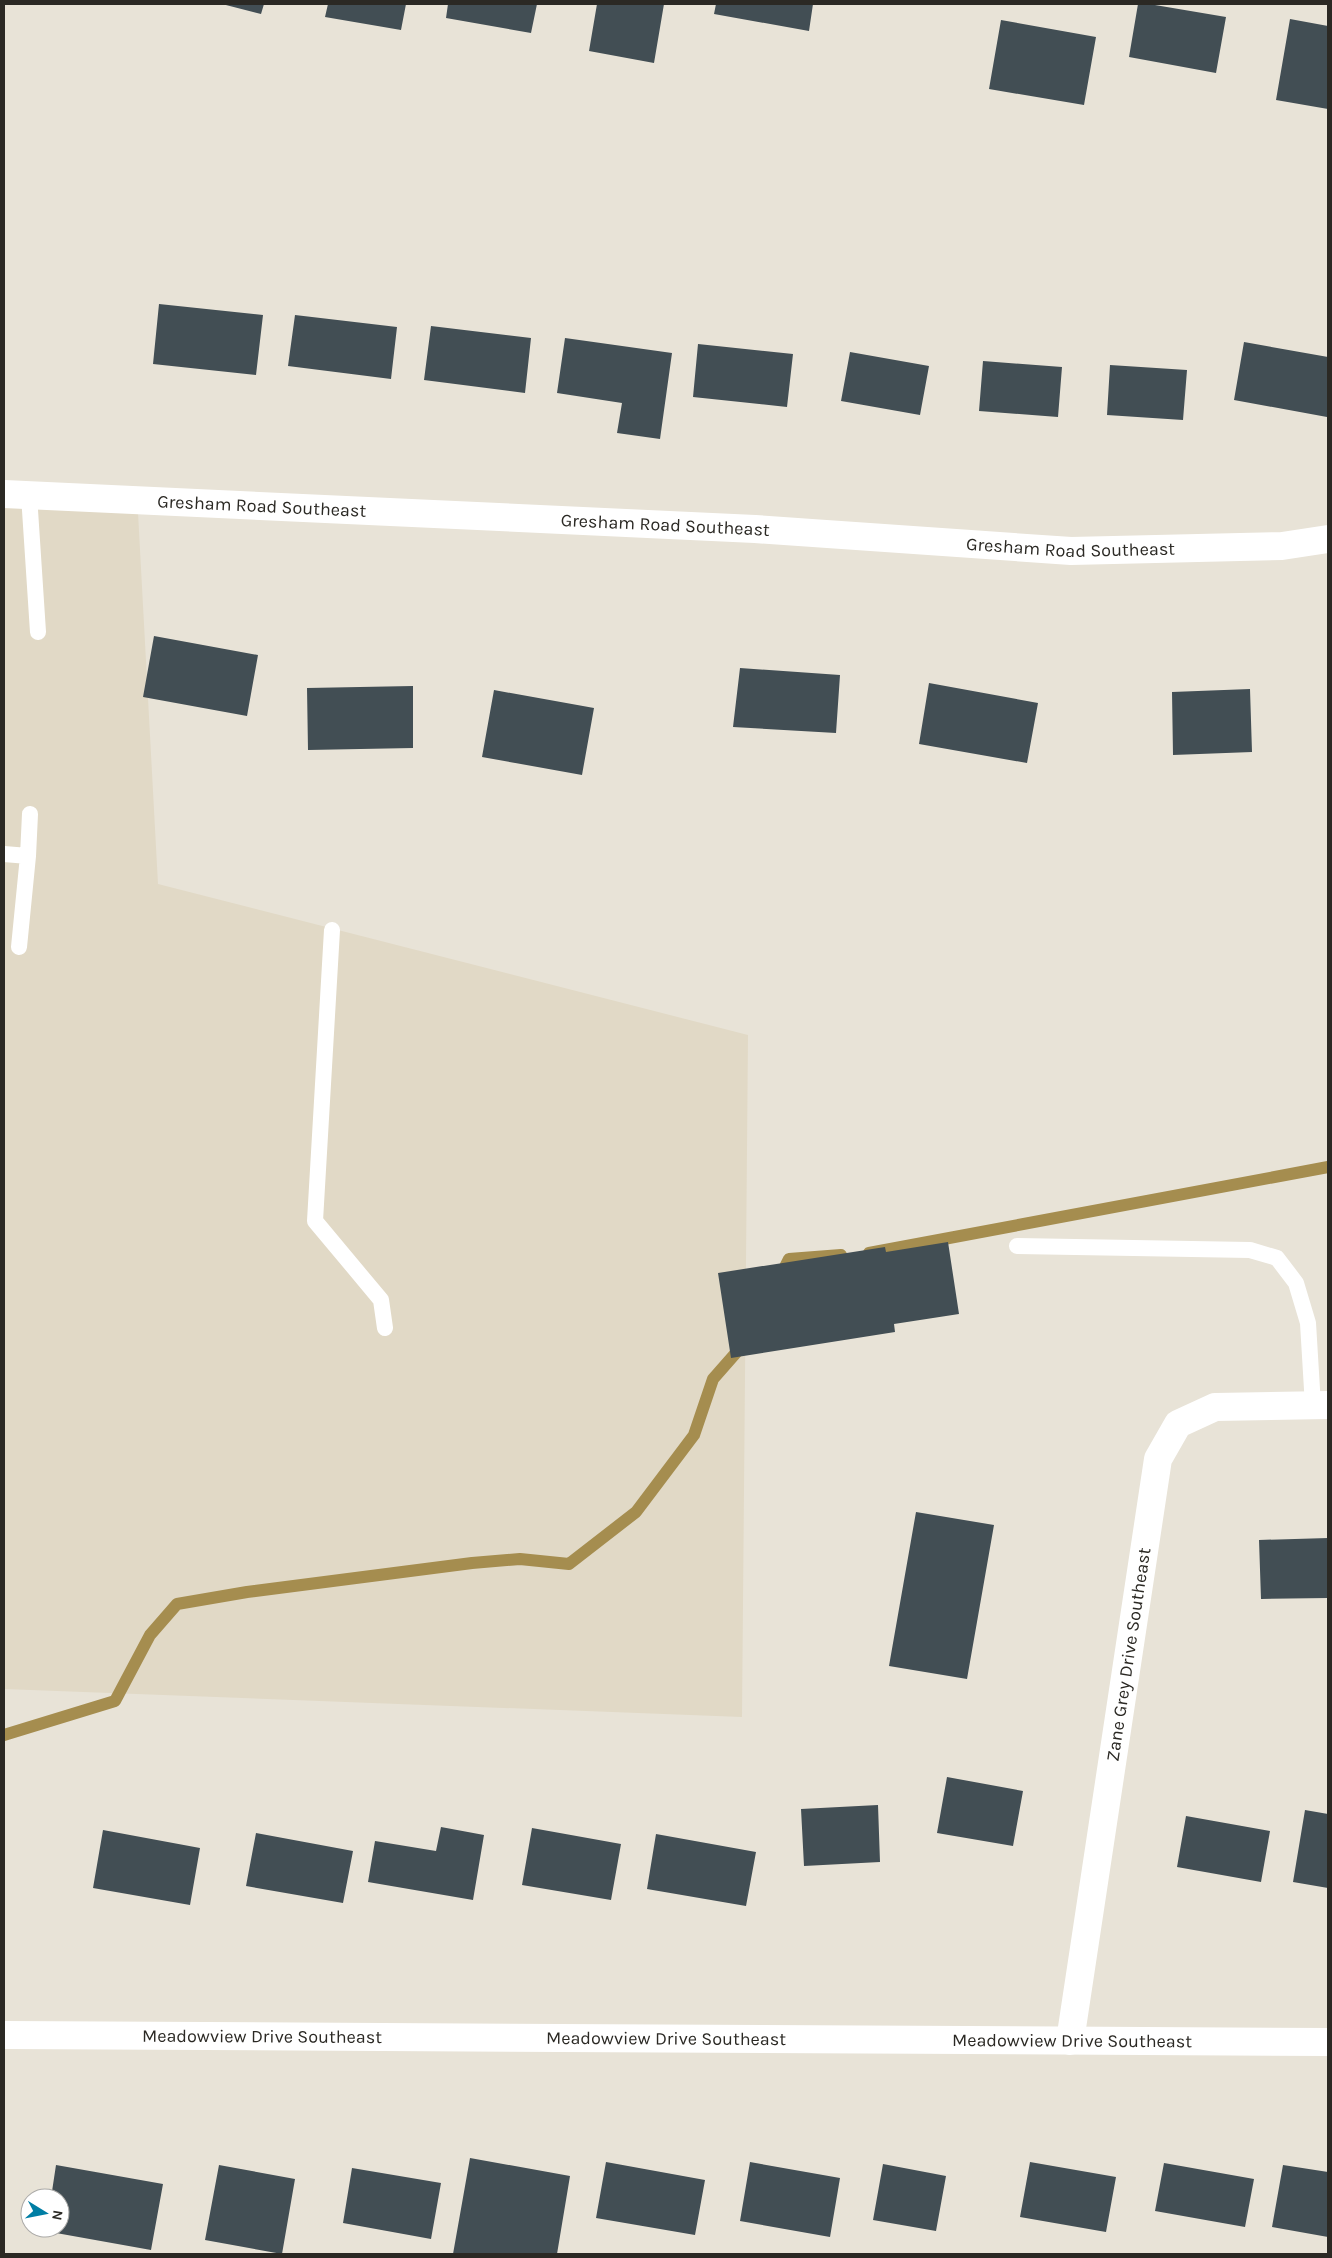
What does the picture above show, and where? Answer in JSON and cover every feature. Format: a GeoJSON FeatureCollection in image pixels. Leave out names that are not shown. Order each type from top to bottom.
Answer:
{"type":"FeatureCollection","features":[{"type":"Feature","properties":{"kind":"street","name":"Gresham Road Southeast"},"geometry":{"type":"LineString","coordinates":[[16,494],[755,529],[1071,551],[1282,546],[1328,539]]}},
{"type":"Feature","properties":{"kind":"street","name":"Zane Grey Drive Southeast"},"geometry":{"type":"LineString","coordinates":[[1070,2041],[1158,1459],[1178,1424],[1215,1407],[1321,1406]]}},
{"type":"Feature","properties":{"kind":"street","name":"Meadowview Drive Southeast"},"geometry":{"type":"LineString","coordinates":[[4,2035],[1328,2042]]}},
{"type":"Feature","properties":{"kind":"lane"},"geometry":{"type":"LineString","coordinates":[[16,494],[38,632]]}},
{"type":"Feature","properties":{"kind":"lane"},"geometry":{"type":"LineString","coordinates":[[18,947],[28,856],[30,814]]}},
{"type":"Feature","properties":{"kind":"lane"},"geometry":{"type":"LineString","coordinates":[[4,854],[28,856]]}},
{"type":"Feature","properties":{"kind":"lane"},"geometry":{"type":"LineString","coordinates":[[332,930],[315,1221],[382,1300],[385,1328]]}},
{"type":"Feature","properties":{"kind":"lane"},"geometry":{"type":"LineString","coordinates":[[1017,1246],[1250,1250],[1276,1258],[1296,1283],[1308,1323],[1321,1406]]}},
{"type":"Feature","properties":{"kind":"shaded area"},"geometry":{"type":"Polygon","coordinates":[[[4,494],[137,494],[158,884],[748,1035],[742,1717],[4,1689],[4,494]]]}},
{"type":"Feature","properties":{"kind":"building"},"geometry":{"type":"Polygon","coordinates":[[[222,4],[264,4],[261,14],[222,4]]]}},
{"type":"Feature","properties":{"kind":"building"},"geometry":{"type":"Polygon","coordinates":[[[328,4],[406,4],[401,30],[325,17],[328,4]]]}},
{"type":"Feature","properties":{"kind":"building"},"geometry":{"type":"Polygon","coordinates":[[[448,4],[537,4],[531,33],[446,18],[448,4]]]}},
{"type":"Feature","properties":{"kind":"building"},"geometry":{"type":"Polygon","coordinates":[[[597,4],[664,4],[654,63],[589,51],[597,4]]]}},
{"type":"Feature","properties":{"kind":"building"},"geometry":{"type":"Polygon","coordinates":[[[716,4],[813,4],[809,31],[714,14],[716,4]]]}},
{"type":"Feature","properties":{"kind":"building"},"geometry":{"type":"Polygon","coordinates":[[[1138,4],[1149,4],[1226,17],[1216,73],[1129,57],[1138,4]]]}},
{"type":"Feature","properties":{"kind":"building"},"geometry":{"type":"Polygon","coordinates":[[[1290,19],[1328,26],[1328,109],[1276,100],[1290,19]]]}},
{"type":"Feature","properties":{"kind":"building"},"geometry":{"type":"Polygon","coordinates":[[[1001,20],[1096,37],[1084,105],[989,89],[1001,20]]]}},
{"type":"Feature","properties":{"kind":"building"},"geometry":{"type":"Polygon","coordinates":[[[159,304],[263,315],[256,375],[153,364],[159,304]]]}},
{"type":"Feature","properties":{"kind":"building"},"geometry":{"type":"Polygon","coordinates":[[[295,315],[397,327],[391,379],[288,366],[295,315]]]}},
{"type":"Feature","properties":{"kind":"building"},"geometry":{"type":"Polygon","coordinates":[[[431,326],[531,338],[525,393],[424,380],[431,326]]]}},
{"type":"Feature","properties":{"kind":"building"},"geometry":{"type":"Polygon","coordinates":[[[565,338],[672,353],[660,439],[617,433],[622,403],[557,393],[565,338]]]}},
{"type":"Feature","properties":{"kind":"building"},"geometry":{"type":"Polygon","coordinates":[[[1244,342],[1328,357],[1327,417],[1234,400],[1244,342]]]}},
{"type":"Feature","properties":{"kind":"building"},"geometry":{"type":"Polygon","coordinates":[[[698,344],[793,354],[787,407],[693,397],[698,344]]]}},
{"type":"Feature","properties":{"kind":"building"},"geometry":{"type":"Polygon","coordinates":[[[850,352],[929,366],[920,415],[841,401],[850,352]]]}},
{"type":"Feature","properties":{"kind":"building"},"geometry":{"type":"Polygon","coordinates":[[[983,361],[1062,367],[1058,417],[979,411],[983,361]]]}},
{"type":"Feature","properties":{"kind":"building"},"geometry":{"type":"Polygon","coordinates":[[[1110,365],[1187,370],[1183,420],[1107,415],[1110,365]]]}},
{"type":"Feature","properties":{"kind":"building"},"geometry":{"type":"Polygon","coordinates":[[[154,636],[258,655],[247,716],[143,697],[154,636]]]}},
{"type":"Feature","properties":{"kind":"building"},"geometry":{"type":"Polygon","coordinates":[[[740,668],[840,675],[836,733],[733,727],[740,668]]]}},
{"type":"Feature","properties":{"kind":"building"},"geometry":{"type":"Polygon","coordinates":[[[929,683],[1038,703],[1027,763],[919,744],[929,683]]]}},
{"type":"Feature","properties":{"kind":"building"},"geometry":{"type":"Polygon","coordinates":[[[413,686],[413,748],[308,750],[307,688],[413,686]]]}},
{"type":"Feature","properties":{"kind":"building"},"geometry":{"type":"Polygon","coordinates":[[[1250,689],[1252,752],[1173,755],[1172,692],[1250,689]]]}},
{"type":"Feature","properties":{"kind":"building"},"geometry":{"type":"Polygon","coordinates":[[[494,690],[594,708],[582,775],[482,757],[494,690]]]}},
{"type":"Feature","properties":{"kind":"building"},"geometry":{"type":"Polygon","coordinates":[[[948,1242],[959,1314],[894,1324],[895,1332],[731,1358],[718,1273],[885,1247],[886,1252],[948,1242]]]}},
{"type":"Feature","properties":{"kind":"building"},"geometry":{"type":"Polygon","coordinates":[[[916,1512],[994,1525],[967,1679],[889,1666],[916,1512]]]}},
{"type":"Feature","properties":{"kind":"building"},"geometry":{"type":"Polygon","coordinates":[[[1328,1538],[1328,1598],[1261,1599],[1259,1540],[1328,1538]]]}},
{"type":"Feature","properties":{"kind":"building"},"geometry":{"type":"Polygon","coordinates":[[[947,1777],[1023,1791],[1013,1846],[937,1833],[947,1777]]]}},
{"type":"Feature","properties":{"kind":"building"},"geometry":{"type":"Polygon","coordinates":[[[878,1805],[880,1862],[804,1866],[801,1809],[878,1805]]]}},
{"type":"Feature","properties":{"kind":"building"},"geometry":{"type":"Polygon","coordinates":[[[1305,1810],[1328,1814],[1328,1888],[1293,1882],[1305,1810]]]}},
{"type":"Feature","properties":{"kind":"building"},"geometry":{"type":"Polygon","coordinates":[[[1186,1816],[1270,1831],[1261,1882],[1177,1867],[1186,1816]]]}},
{"type":"Feature","properties":{"kind":"building"},"geometry":{"type":"Polygon","coordinates":[[[441,1827],[484,1835],[473,1900],[368,1882],[375,1841],[436,1851],[441,1827]]]}},
{"type":"Feature","properties":{"kind":"building"},"geometry":{"type":"Polygon","coordinates":[[[532,1828],[621,1844],[611,1900],[522,1885],[532,1828]]]}},
{"type":"Feature","properties":{"kind":"building"},"geometry":{"type":"Polygon","coordinates":[[[103,1830],[200,1848],[190,1905],[93,1888],[103,1830]]]}},
{"type":"Feature","properties":{"kind":"building"},"geometry":{"type":"Polygon","coordinates":[[[256,1833],[353,1851],[343,1903],[246,1886],[256,1833]]]}},
{"type":"Feature","properties":{"kind":"building"},"geometry":{"type":"Polygon","coordinates":[[[656,1834],[756,1852],[746,1906],[647,1889],[656,1834]]]}},
{"type":"Feature","properties":{"kind":"building"},"geometry":{"type":"Polygon","coordinates":[[[470,2158],[570,2176],[557,2254],[453,2254],[470,2158]]]}},
{"type":"Feature","properties":{"kind":"building"},"geometry":{"type":"Polygon","coordinates":[[[606,2162],[705,2180],[695,2235],[596,2218],[606,2162]]]}},
{"type":"Feature","properties":{"kind":"building"},"geometry":{"type":"Polygon","coordinates":[[[750,2162],[840,2178],[830,2237],[740,2221],[750,2162]]]}},
{"type":"Feature","properties":{"kind":"building"},"geometry":{"type":"Polygon","coordinates":[[[1030,2162],[1116,2177],[1106,2232],[1020,2217],[1030,2162]]]}},
{"type":"Feature","properties":{"kind":"building"},"geometry":{"type":"Polygon","coordinates":[[[1164,2163],[1254,2179],[1245,2227],[1155,2211],[1164,2163]]]}},
{"type":"Feature","properties":{"kind":"building"},"geometry":{"type":"Polygon","coordinates":[[[883,2164],[946,2176],[936,2231],[873,2220],[883,2164]]]}},
{"type":"Feature","properties":{"kind":"building"},"geometry":{"type":"Polygon","coordinates":[[[56,2165],[163,2184],[151,2250],[70,2235],[70,2188],[53,2188],[56,2165]]]}},
{"type":"Feature","properties":{"kind":"building"},"geometry":{"type":"Polygon","coordinates":[[[219,2165],[295,2179],[282,2254],[205,2240],[219,2165]]]}},
{"type":"Feature","properties":{"kind":"building"},"geometry":{"type":"Polygon","coordinates":[[[1283,2165],[1328,2172],[1328,2237],[1272,2227],[1283,2165]]]}},
{"type":"Feature","properties":{"kind":"building"},"geometry":{"type":"Polygon","coordinates":[[[352,2168],[441,2183],[431,2239],[343,2223],[352,2168]]]}},
{"type":"Feature","properties":{"kind":"waterway"},"geometry":{"type":"LineString","coordinates":[[869,1253],[1328,1167]]}},
{"type":"Feature","properties":{"kind":"waterway"},"geometry":{"type":"LineString","coordinates":[[780,1277],[789,1259],[841,1255]]}},
{"type":"Feature","properties":{"kind":"waterway"},"geometry":{"type":"LineString","coordinates":[[4,1735],[115,1701],[150,1635],[177,1604],[247,1592],[472,1563],[520,1559],[569,1564],[636,1512],[694,1435],[713,1379],[742,1346]]}}]}
